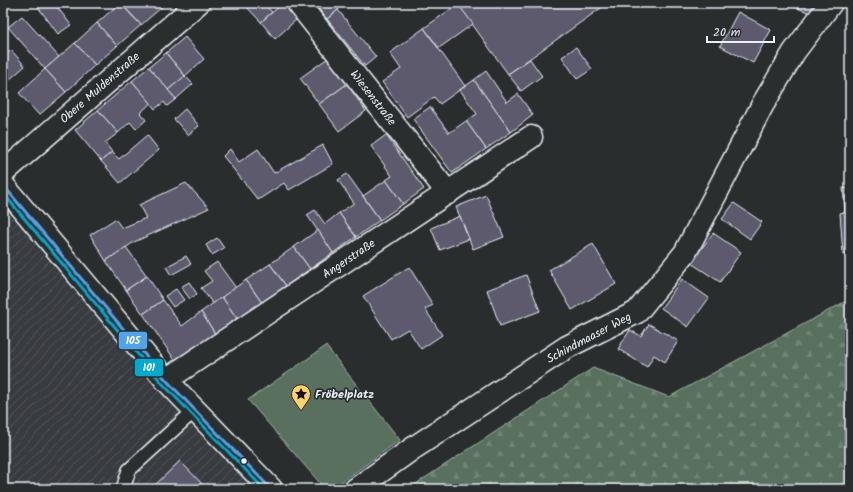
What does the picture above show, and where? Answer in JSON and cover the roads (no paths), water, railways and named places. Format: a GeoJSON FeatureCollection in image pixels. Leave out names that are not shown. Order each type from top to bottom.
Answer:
{"type":"FeatureCollection","features":[{"type":"Feature","properties":{"kind":"street","name":"Obere Muldenstraße"},"geometry":{"type":"LineString","coordinates":[[3,173],[198,3]]}},
{"type":"Feature","properties":{"kind":"street","name":"Wiesenstraße"},"geometry":{"type":"LineString","coordinates":[[298,3],[448,193]]}},
{"type":"Feature","properties":{"kind":"street","name":"Schindmaaser Weg"},"geometry":{"type":"LineString","coordinates":[[356,489],[412,449],[567,347],[637,312],[685,253],[763,104],[794,52],[831,3]]}},
{"type":"Feature","properties":{"kind":"street","name":"Angerstraße"},"geometry":{"type":"LineString","coordinates":[[166,380],[448,193],[531,136]]}},
{"type":"Feature","properties":{"kind":"street"},"geometry":{"type":"LineString","coordinates":[[3,186],[166,380],[271,489]]}},
{"type":"Feature","properties":{"kind":"lane"},"geometry":{"type":"LineString","coordinates":[[123,489],[129,470],[195,410]]}},
{"type":"Feature","properties":{"kind":"place","name":"Fröbelplatz"},"geometry":{"type":"Point","coordinates":[301,411]}}]}
